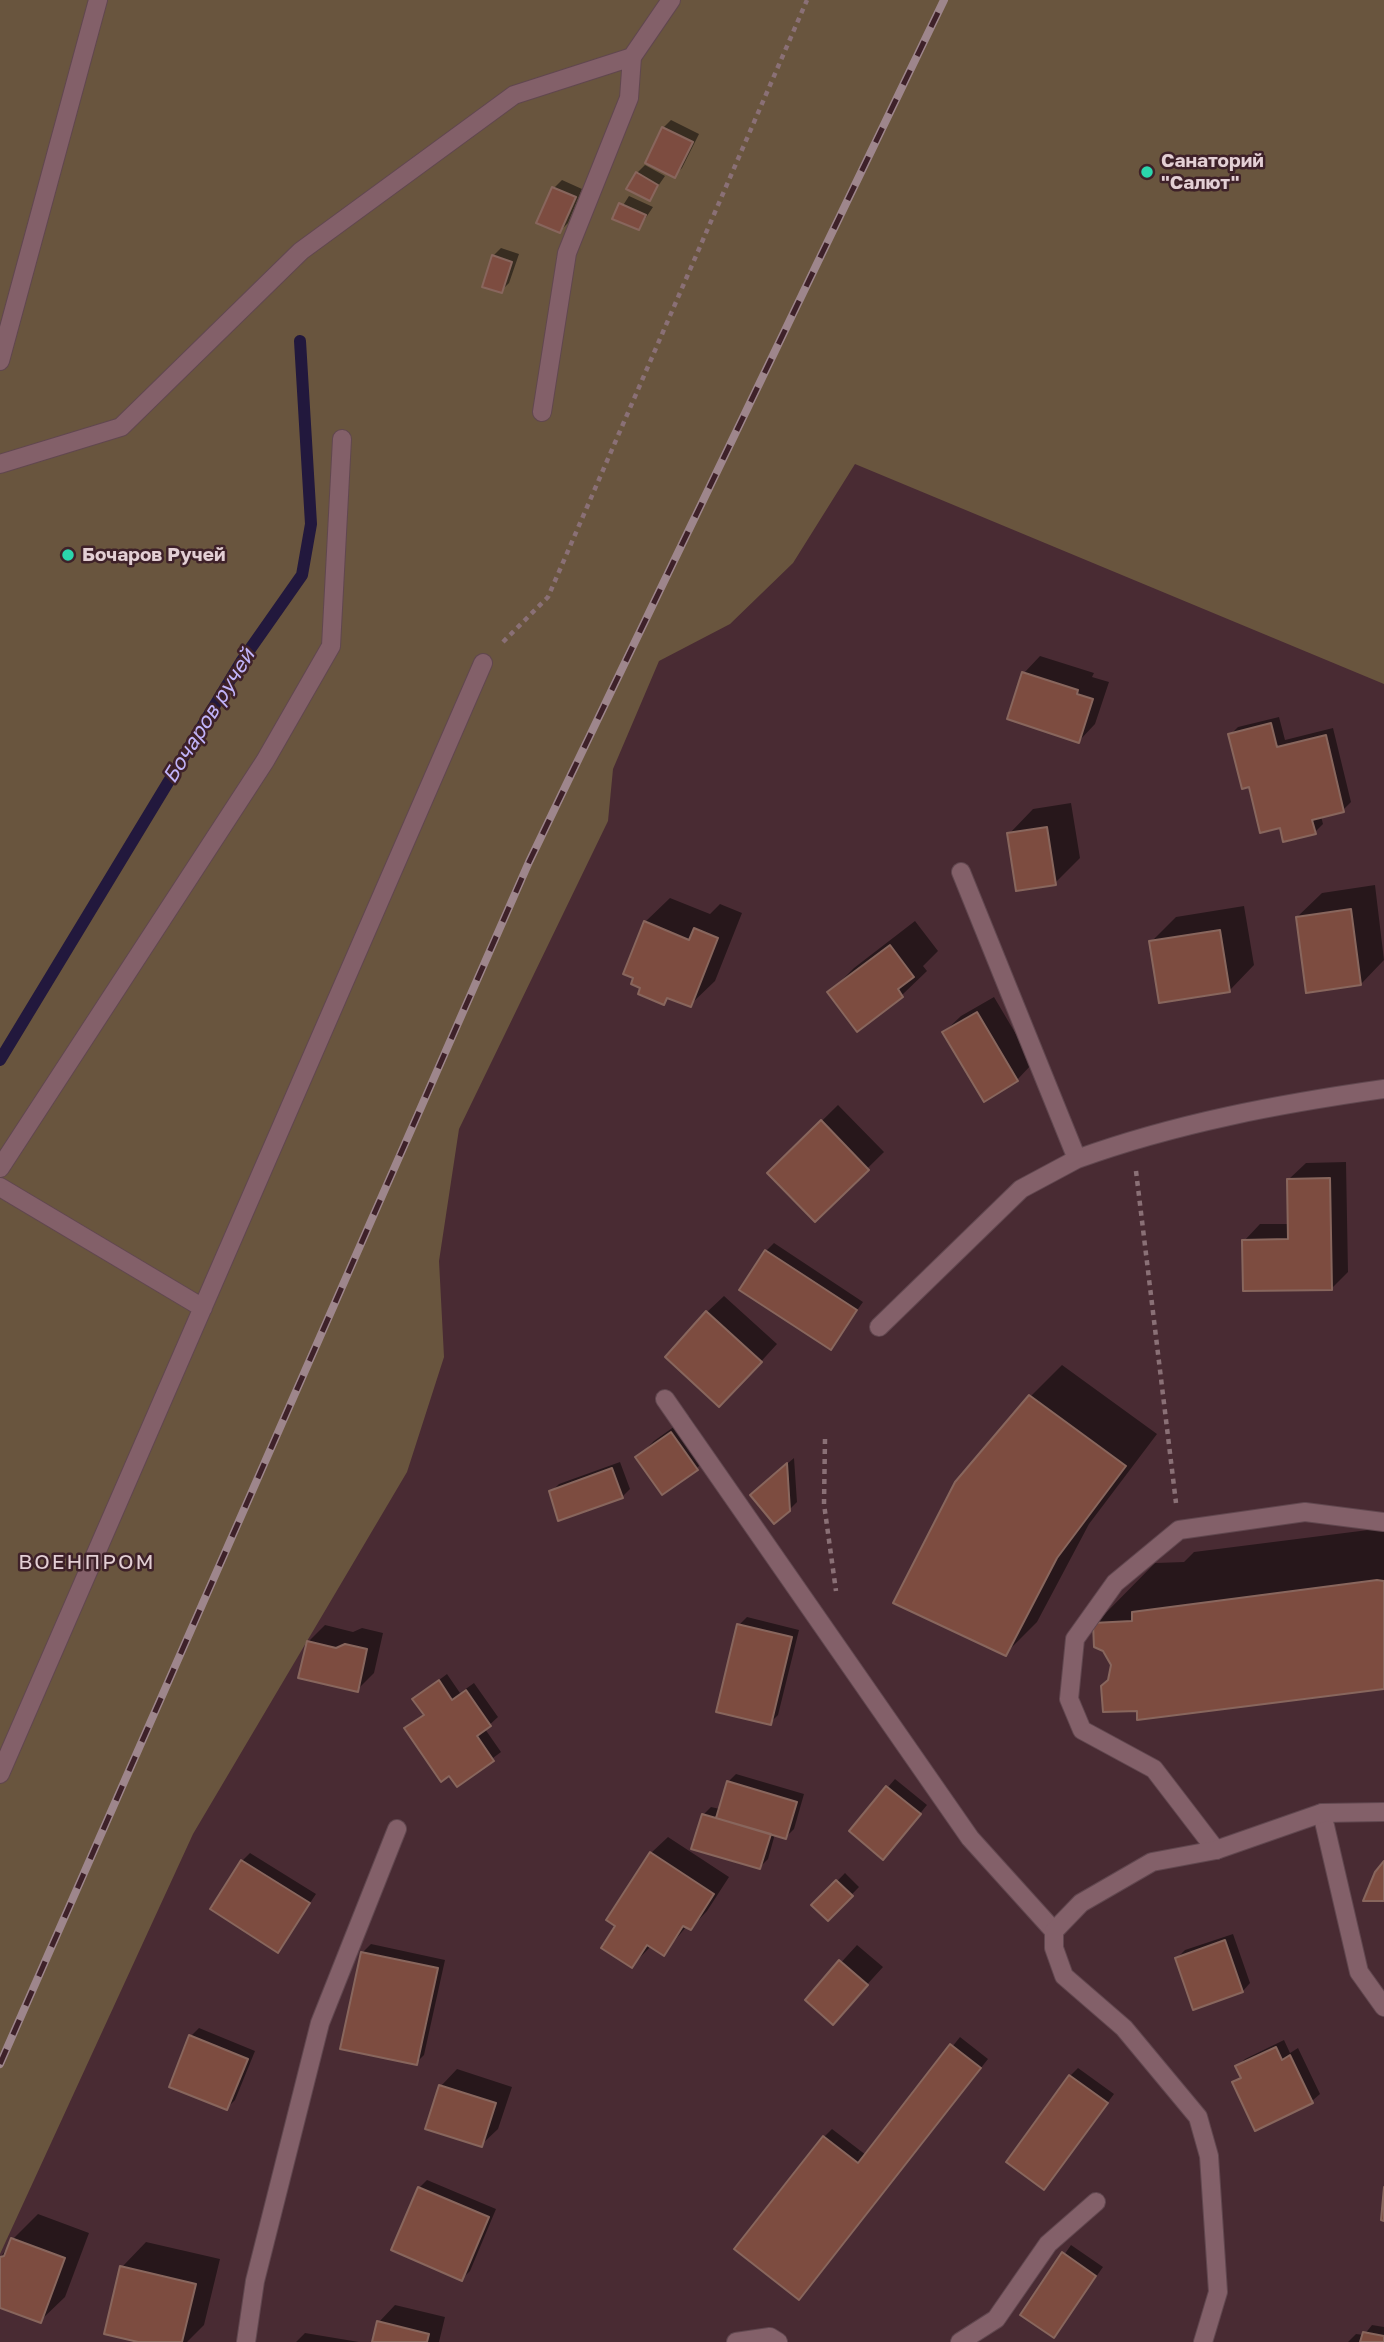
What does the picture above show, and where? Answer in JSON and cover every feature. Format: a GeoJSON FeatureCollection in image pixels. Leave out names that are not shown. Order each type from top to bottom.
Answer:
{"type":"FeatureCollection","features":[{"type":"Feature","properties":{"kind":"street"},"geometry":{"type":"LineString","coordinates":[[0,361],[97,0]]}},
{"type":"Feature","properties":{"kind":"street"},"geometry":{"type":"LineString","coordinates":[[542,412],[567,253],[629,98],[632,57],[671,0]]}},
{"type":"Feature","properties":{"kind":"street"},"geometry":{"type":"LineString","coordinates":[[0,464],[121,427],[301,251],[514,95],[632,57]]}},
{"type":"Feature","properties":{"kind":"street"},"geometry":{"type":"LineString","coordinates":[[0,1168],[265,761],[331,646],[342,439]]}},
{"type":"Feature","properties":{"kind":"street"},"geometry":{"type":"LineString","coordinates":[[0,1774],[483,663]]}},
{"type":"Feature","properties":{"kind":"street"},"geometry":{"type":"LineString","coordinates":[[961,872],[1077,1159]]}},
{"type":"Feature","properties":{"kind":"street"},"geometry":{"type":"LineString","coordinates":[[879,1327],[1021,1189],[1077,1159],[1132,1139],[1270,1105],[1384,1089]]}},
{"type":"Feature","properties":{"kind":"street"},"geometry":{"type":"LineString","coordinates":[[0,1187],[203,1308]]}},
{"type":"Feature","properties":{"kind":"street"},"geometry":{"type":"LineString","coordinates":[[665,1399],[970,1838],[1054,1931],[1054,1948],[1064,1976],[1124,2028],[1198,2117],[1209,2155],[1218,2292],[1203,2342]]}},
{"type":"Feature","properties":{"kind":"street"},"geometry":{"type":"LineString","coordinates":[[1216,1850],[1154,1769],[1082,1730],[1069,1699],[1074,1639],[1115,1583],[1179,1530],[1305,1512],[1384,1522]]}},
{"type":"Feature","properties":{"kind":"street"},"geometry":{"type":"LineString","coordinates":[[1054,1931],[1082,1903],[1152,1862],[1216,1850],[1322,1813],[1384,1812]]}},
{"type":"Feature","properties":{"kind":"street"},"geometry":{"type":"LineString","coordinates":[[1322,1813],[1359,1972],[1384,2007]]}},
{"type":"Feature","properties":{"kind":"street"},"geometry":{"type":"LineString","coordinates":[[246,2342],[255,2281],[320,2023],[397,1829]]}},
{"type":"Feature","properties":{"kind":"street"},"geometry":{"type":"LineString","coordinates":[[960,2342],[996,2319],[1048,2244],[1096,2202]]}},
{"type":"Feature","properties":{"kind":"street"},"geometry":{"type":"LineString","coordinates":[[736,2342],[770,2337],[778,2342]]}},
{"type":"Feature","properties":{"kind":"path"},"geometry":{"type":"LineString","coordinates":[[483,663],[548,597],[807,0]]}},
{"type":"Feature","properties":{"kind":"path"},"geometry":{"type":"LineString","coordinates":[[1132,1139],[1179,1530]]}},
{"type":"Feature","properties":{"kind":"path"},"geometry":{"type":"LineString","coordinates":[[825,1439],[824,1504],[836,1593]]}},
{"type":"Feature","properties":{"kind":"shaded area"},"geometry":{"type":"Polygon","coordinates":[[[0,0],[1384,0],[1384,684],[855,464],[793,563],[730,624],[659,661],[613,769],[608,821],[459,1129],[439,1261],[444,1357],[407,1472],[193,1834],[0,2254],[0,0]]]}},
{"type":"Feature","properties":{"kind":"building"},"geometry":{"type":"Polygon","coordinates":[[[662,127],[693,142],[675,178],[645,163],[662,127]]]}},
{"type":"Feature","properties":{"kind":"building"},"geometry":{"type":"Polygon","coordinates":[[[636,172],[658,185],[650,201],[626,189],[636,172]]]}},
{"type":"Feature","properties":{"kind":"building"},"geometry":{"type":"Polygon","coordinates":[[[552,187],[576,197],[560,233],[536,223],[552,187]]]}},
{"type":"Feature","properties":{"kind":"building"},"geometry":{"type":"Polygon","coordinates":[[[619,203],[646,215],[639,230],[612,219],[619,203]]]}},
{"type":"Feature","properties":{"kind":"building"},"geometry":{"type":"Polygon","coordinates":[[[492,255],[512,262],[502,293],[482,287],[492,255]]]}},
{"type":"Feature","properties":{"kind":"building"},"geometry":{"type":"Polygon","coordinates":[[[1022,672],[1078,690],[1077,694],[1093,699],[1079,743],[1007,719],[1022,672]]]}},
{"type":"Feature","properties":{"kind":"building"},"geometry":{"type":"Polygon","coordinates":[[[1271,723],[1277,747],[1326,735],[1344,812],[1312,820],[1316,834],[1283,842],[1280,828],[1260,833],[1249,787],[1242,789],[1228,734],[1271,723]]]}},
{"type":"Feature","properties":{"kind":"building"},"geometry":{"type":"Polygon","coordinates":[[[1047,827],[1056,885],[1016,891],[1007,833],[1047,827]]]}},
{"type":"Feature","properties":{"kind":"building"},"geometry":{"type":"Polygon","coordinates":[[[1351,909],[1361,985],[1306,993],[1296,917],[1351,909]]]}},
{"type":"Feature","properties":{"kind":"building"},"geometry":{"type":"Polygon","coordinates":[[[644,921],[689,940],[694,928],[718,938],[691,1007],[667,998],[664,1005],[638,994],[640,988],[631,984],[633,978],[623,974],[644,921]]]}},
{"type":"Feature","properties":{"kind":"building"},"geometry":{"type":"Polygon","coordinates":[[[1220,930],[1230,992],[1159,1003],[1149,941],[1220,930]]]}},
{"type":"Feature","properties":{"kind":"building"},"geometry":{"type":"Polygon","coordinates":[[[890,945],[914,977],[898,989],[903,997],[857,1032],[827,992],[890,945]]]}},
{"type":"Feature","properties":{"kind":"building"},"geometry":{"type":"Polygon","coordinates":[[[977,1012],[1018,1081],[984,1102],[942,1032],[977,1012]]]}},
{"type":"Feature","properties":{"kind":"building"},"geometry":{"type":"Polygon","coordinates":[[[821,1120],[869,1170],[815,1222],[767,1173],[821,1120]]]}},
{"type":"Feature","properties":{"kind":"building"},"geometry":{"type":"Polygon","coordinates":[[[1330,1178],[1332,1290],[1243,1291],[1242,1240],[1288,1239],[1287,1179],[1330,1178]]]}},
{"type":"Feature","properties":{"kind":"building"},"geometry":{"type":"Polygon","coordinates":[[[765,1250],[857,1310],[831,1350],[739,1290],[765,1250]]]}},
{"type":"Feature","properties":{"kind":"building"},"geometry":{"type":"Polygon","coordinates":[[[706,1311],[762,1362],[719,1407],[665,1357],[706,1311]]]}},
{"type":"Feature","properties":{"kind":"building"},"geometry":{"type":"Polygon","coordinates":[[[1029,1395],[1126,1466],[1057,1558],[1006,1656],[893,1603],[955,1482],[1029,1395]]]}},
{"type":"Feature","properties":{"kind":"building"},"geometry":{"type":"Polygon","coordinates":[[[671,1432],[698,1470],[662,1495],[635,1457],[671,1432]]]}},
{"type":"Feature","properties":{"kind":"building"},"geometry":{"type":"Polygon","coordinates":[[[787,1463],[790,1511],[774,1524],[750,1495],[787,1463]]]}},
{"type":"Feature","properties":{"kind":"building"},"geometry":{"type":"Polygon","coordinates":[[[612,1468],[623,1498],[558,1521],[549,1491],[612,1468]]]}},
{"type":"Feature","properties":{"kind":"building"},"geometry":{"type":"Polygon","coordinates":[[[1384,1581],[1384,1689],[1137,1720],[1137,1711],[1103,1712],[1101,1686],[1108,1680],[1111,1665],[1103,1651],[1094,1647],[1093,1623],[1132,1621],[1132,1612],[1384,1581]]]}},
{"type":"Feature","properties":{"kind":"building"},"geometry":{"type":"Polygon","coordinates":[[[737,1624],[792,1637],[771,1725],[716,1712],[737,1624]]]}},
{"type":"Feature","properties":{"kind":"building"},"geometry":{"type":"Polygon","coordinates":[[[307,1641],[336,1648],[345,1644],[367,1649],[358,1692],[298,1678],[307,1641]]]}},
{"type":"Feature","properties":{"kind":"building"},"geometry":{"type":"Polygon","coordinates":[[[439,1680],[452,1700],[466,1690],[491,1726],[477,1736],[494,1761],[457,1787],[449,1776],[441,1782],[404,1728],[424,1715],[412,1699],[439,1680]]]}},
{"type":"Feature","properties":{"kind":"building"},"geometry":{"type":"Polygon","coordinates":[[[727,1781],[797,1802],[786,1839],[716,1818],[727,1781]]]}},
{"type":"Feature","properties":{"kind":"building"},"geometry":{"type":"Polygon","coordinates":[[[886,1786],[921,1814],[883,1860],[849,1831],[886,1786]]]}},
{"type":"Feature","properties":{"kind":"building"},"geometry":{"type":"Polygon","coordinates":[[[702,1814],[771,1834],[760,1869],[691,1849],[702,1814]]]}},
{"type":"Feature","properties":{"kind":"building"},"geometry":{"type":"Polygon","coordinates":[[[650,1852],[714,1894],[691,1930],[683,1926],[664,1956],[647,1945],[632,1968],[601,1948],[615,1926],[606,1920],[650,1852]]]}},
{"type":"Feature","properties":{"kind":"building"},"geometry":{"type":"Polygon","coordinates":[[[241,1860],[310,1903],[278,1953],[210,1909],[241,1860]]]}},
{"type":"Feature","properties":{"kind":"building"},"geometry":{"type":"Polygon","coordinates":[[[1384,1861],[1384,1901],[1363,1901],[1375,1872],[1384,1861]]]}},
{"type":"Feature","properties":{"kind":"building"},"geometry":{"type":"Polygon","coordinates":[[[836,1880],[853,1896],[828,1921],[811,1905],[836,1880]]]}},
{"type":"Feature","properties":{"kind":"building"},"geometry":{"type":"Polygon","coordinates":[[[1225,1940],[1243,1992],[1193,2010],[1175,1958],[1225,1940]]]}},
{"type":"Feature","properties":{"kind":"building"},"geometry":{"type":"Polygon","coordinates":[[[361,1952],[438,1968],[417,2065],[340,2049],[361,1952]]]}},
{"type":"Feature","properties":{"kind":"building"},"geometry":{"type":"Polygon","coordinates":[[[839,1960],[868,1985],[833,2025],[805,2000],[839,1960]]]}},
{"type":"Feature","properties":{"kind":"building"},"geometry":{"type":"Polygon","coordinates":[[[189,2035],[248,2059],[227,2110],[169,2087],[189,2035]]]}},
{"type":"Feature","properties":{"kind":"building"},"geometry":{"type":"Polygon","coordinates":[[[950,2044],[981,2068],[799,2300],[734,2249],[823,2136],[858,2163],[950,2044]]]}},
{"type":"Feature","properties":{"kind":"building"},"geometry":{"type":"Polygon","coordinates":[[[1276,2047],[1282,2060],[1290,2055],[1313,2103],[1255,2131],[1232,2082],[1241,2078],[1235,2066],[1276,2047]]]}},
{"type":"Feature","properties":{"kind":"building"},"geometry":{"type":"Polygon","coordinates":[[[1069,2075],[1108,2103],[1044,2190],[1006,2162],[1069,2075]]]}},
{"type":"Feature","properties":{"kind":"building"},"geometry":{"type":"Polygon","coordinates":[[[439,2085],[496,2103],[482,2147],[425,2129],[439,2085]]]}},
{"type":"Feature","properties":{"kind":"building"},"geometry":{"type":"Polygon","coordinates":[[[418,2187],[489,2217],[462,2281],[391,2250],[418,2187]]]}},
{"type":"Feature","properties":{"kind":"building"},"geometry":{"type":"Polygon","coordinates":[[[1384,2187],[1384,2221],[1381,2220],[1384,2187]]]}},
{"type":"Feature","properties":{"kind":"building"},"geometry":{"type":"Polygon","coordinates":[[[11,2238],[65,2258],[41,2323],[0,2308],[0,2257],[4,2256],[11,2238]]]}},
{"type":"Feature","properties":{"kind":"building"},"geometry":{"type":"Polygon","coordinates":[[[1062,2252],[1096,2276],[1054,2338],[1020,2315],[1062,2252]]]}},
{"type":"Feature","properties":{"kind":"building"},"geometry":{"type":"Polygon","coordinates":[[[120,2266],[196,2284],[182,2342],[138,2342],[104,2334],[120,2266]]]}},
{"type":"Feature","properties":{"kind":"building"},"geometry":{"type":"Polygon","coordinates":[[[377,2321],[429,2334],[427,2342],[372,2342],[377,2321]]]}},
{"type":"Feature","properties":{"kind":"building"},"geometry":{"type":"Polygon","coordinates":[[[1363,2332],[1384,2336],[1384,2342],[1360,2342],[1363,2332]]]}},
{"type":"Feature","properties":{"kind":"waterway","name":"Бочаров ручей"},"geometry":{"type":"LineString","coordinates":[[0,1060],[241,662],[302,575],[311,524],[300,341]]}},
{"type":"Feature","properties":{"kind":"railway"},"geometry":{"type":"LineString","coordinates":[[0,2064],[529,862],[944,0]]}},
{"type":"Feature","properties":{"kind":"place","name":"Санаторий \"Салют\""},"geometry":{"type":"Point","coordinates":[1147,172]}},
{"type":"Feature","properties":{"kind":"place","name":"Бочаров Ручей"},"geometry":{"type":"Point","coordinates":[68,555]}},
{"type":"Feature","properties":{"kind":"district","name":"ВОЕНПРОМ"},"geometry":{"type":"Point","coordinates":[87,1562]}}]}
